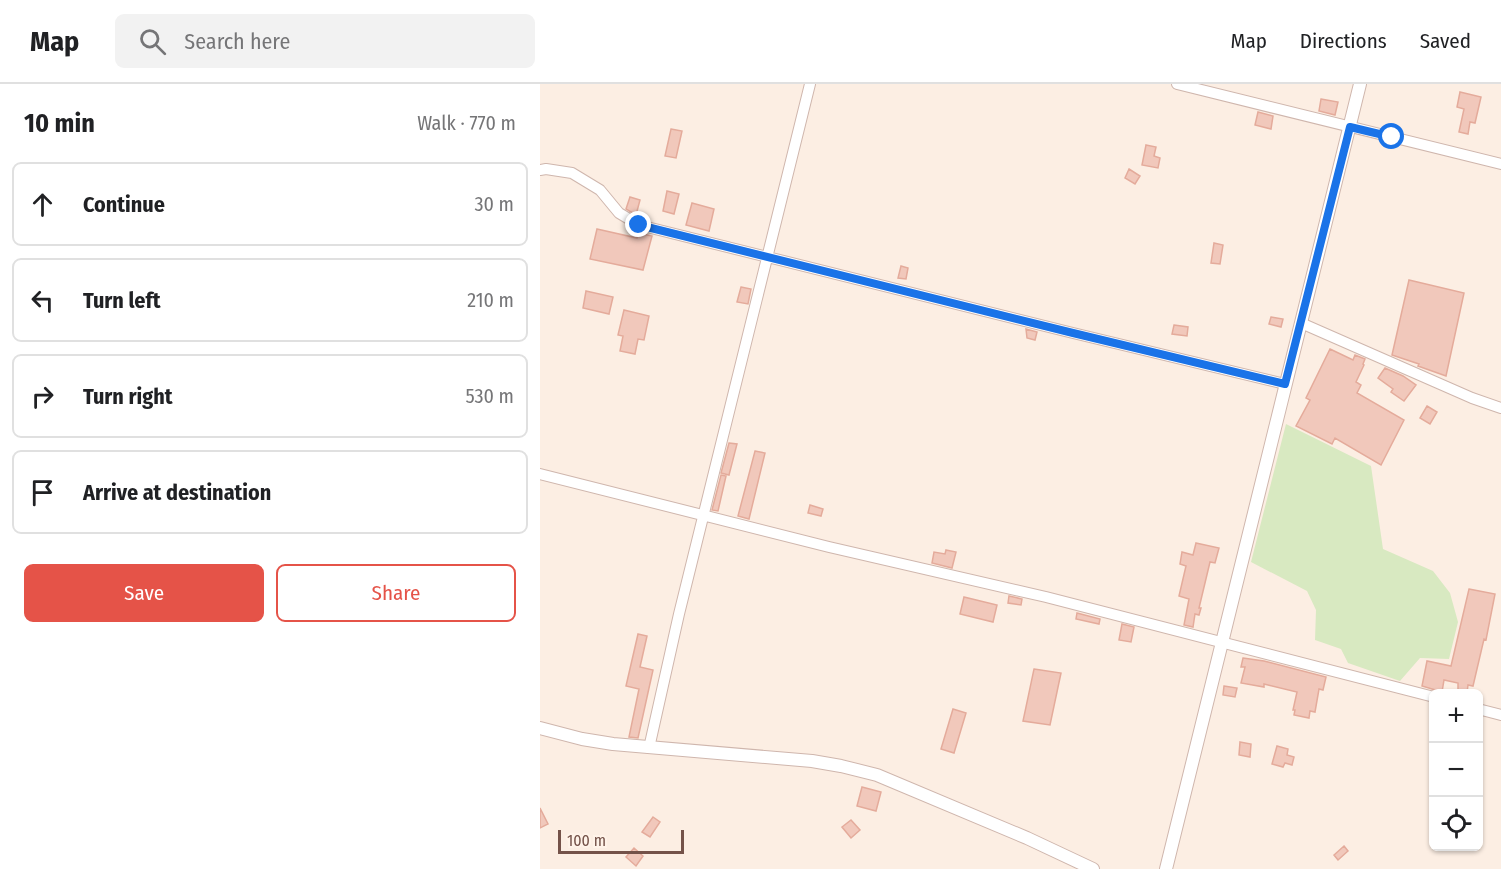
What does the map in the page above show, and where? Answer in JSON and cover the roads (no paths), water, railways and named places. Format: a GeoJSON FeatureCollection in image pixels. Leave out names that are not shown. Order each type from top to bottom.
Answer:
{"type":"FeatureCollection","features":[{"type":"Feature","properties":{"kind":"street"},"geometry":{"type":"LineString","coordinates":[[649,748],[679,614],[810,84]]}},
{"type":"Feature","properties":{"kind":"street"},"geometry":{"type":"LineString","coordinates":[[1177,84],[1501,164]]}},
{"type":"Feature","properties":{"kind":"street"},"geometry":{"type":"LineString","coordinates":[[1166,869],[1360,84]]}},
{"type":"Feature","properties":{"kind":"street"},"geometry":{"type":"LineString","coordinates":[[540,170],[572,174],[600,190],[619,213],[639,225],[1285,384]]}},
{"type":"Feature","properties":{"kind":"street"},"geometry":{"type":"LineString","coordinates":[[1301,323],[1472,398],[1501,408]]}},
{"type":"Feature","properties":{"kind":"street"},"geometry":{"type":"LineString","coordinates":[[540,474],[829,547],[1046,597],[1429,696]]}},
{"type":"Feature","properties":{"kind":"street"},"geometry":{"type":"LineString","coordinates":[[1483,710],[1501,715]]}},
{"type":"Feature","properties":{"kind":"street"},"geometry":{"type":"LineString","coordinates":[[540,728],[582,739],[649,748],[812,761],[877,775],[1027,838],[1093,869]]}}]}
